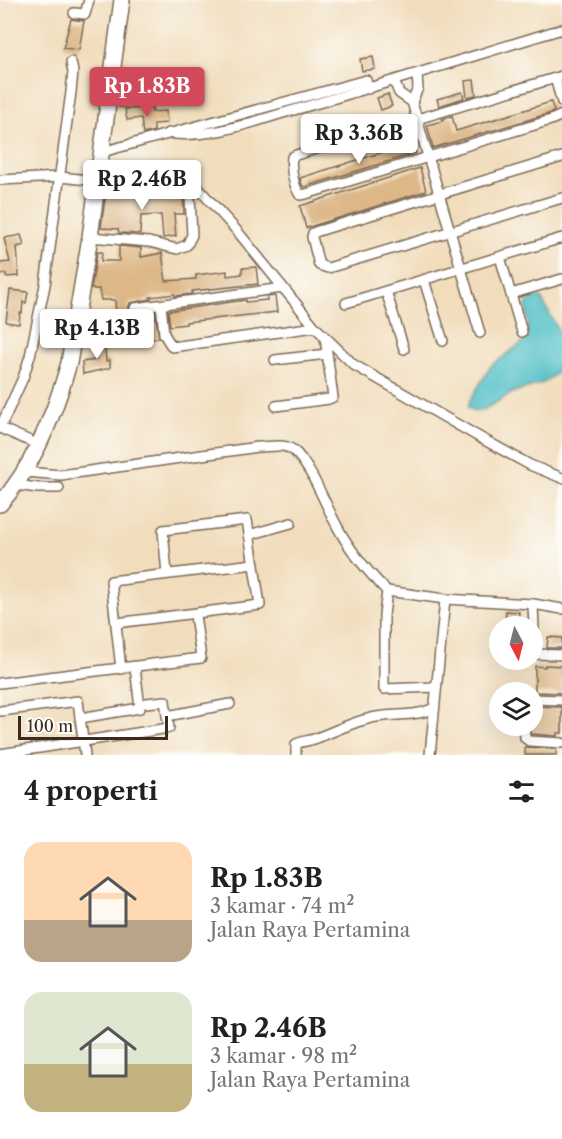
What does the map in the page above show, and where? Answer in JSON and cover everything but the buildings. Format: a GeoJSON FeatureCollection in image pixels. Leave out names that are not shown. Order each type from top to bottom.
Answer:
{"type":"FeatureCollection","features":[{"type":"Feature","properties":{"kind":"main road"},"geometry":{"type":"LineString","coordinates":[[0,504],[25,472],[33,442],[64,382],[69,363],[90,237],[96,178],[102,152],[122,0]]}},
{"type":"Feature","properties":{"kind":"street"},"geometry":{"type":"LineString","coordinates":[[74,13],[86,14],[89,0]]}},
{"type":"Feature","properties":{"kind":"street"},"geometry":{"type":"LineString","coordinates":[[102,152],[170,133],[190,135],[211,132],[368,89],[562,29]]}},
{"type":"Feature","properties":{"kind":"street"},"geometry":{"type":"LineString","coordinates":[[33,442],[2,429],[30,356],[45,285],[63,177],[72,80],[71,62]]}},
{"type":"Feature","properties":{"kind":"street"},"geometry":{"type":"LineString","coordinates":[[412,102],[418,88],[417,74]]}},
{"type":"Feature","properties":{"kind":"street"},"geometry":{"type":"LineString","coordinates":[[562,102],[559,77],[292,158],[297,191],[300,195],[306,194],[562,115]]}},
{"type":"Feature","properties":{"kind":"street"},"geometry":{"type":"LineString","coordinates":[[394,81],[399,93],[412,102],[480,333]]}},
{"type":"Feature","properties":{"kind":"street"},"geometry":{"type":"LineString","coordinates":[[562,157],[313,233],[312,237],[321,267],[328,268],[562,198]]}},
{"type":"Feature","properties":{"kind":"street"},"geometry":{"type":"LineString","coordinates":[[0,180],[167,174],[189,178],[238,232],[315,327],[354,365],[530,465],[562,478]]}},
{"type":"Feature","properties":{"kind":"street"},"geometry":{"type":"LineString","coordinates":[[90,237],[148,242],[172,249],[183,248],[192,239],[189,178]]}},
{"type":"Feature","properties":{"kind":"street"},"geometry":{"type":"LineString","coordinates":[[346,303],[562,238]]}},
{"type":"Feature","properties":{"kind":"street"},"geometry":{"type":"LineString","coordinates":[[500,257],[522,332]]}},
{"type":"Feature","properties":{"kind":"street"},"geometry":{"type":"LineString","coordinates":[[424,280],[442,340]]}},
{"type":"Feature","properties":{"kind":"street"},"geometry":{"type":"LineString","coordinates":[[511,294],[562,281]]}},
{"type":"Feature","properties":{"kind":"street"},"geometry":{"type":"LineString","coordinates":[[135,308],[283,288]]}},
{"type":"Feature","properties":{"kind":"street"},"geometry":{"type":"LineString","coordinates":[[386,291],[404,349]]}},
{"type":"Feature","properties":{"kind":"street"},"geometry":{"type":"LineString","coordinates":[[160,305],[164,334],[172,347],[315,327]]}},
{"type":"Feature","properties":{"kind":"street"},"geometry":{"type":"LineString","coordinates":[[276,406],[332,399],[334,394],[325,338]]}},
{"type":"Feature","properties":{"kind":"street"},"geometry":{"type":"LineString","coordinates":[[275,360],[327,354]]}},
{"type":"Feature","properties":{"kind":"street"},"geometry":{"type":"LineString","coordinates":[[25,472],[61,475],[258,447],[286,446],[294,450],[305,464],[354,556],[387,591],[445,599],[533,604],[562,609]]}},
{"type":"Feature","properties":{"kind":"street"},"geometry":{"type":"LineString","coordinates":[[16,485],[59,488]]}},
{"type":"Feature","properties":{"kind":"street"},"geometry":{"type":"LineString","coordinates":[[116,624],[260,605],[247,520],[163,530],[167,574]]}},
{"type":"Feature","properties":{"kind":"street"},"geometry":{"type":"LineString","coordinates":[[249,535],[291,523]]}},
{"type":"Feature","properties":{"kind":"street"},"geometry":{"type":"LineString","coordinates":[[121,669],[111,581],[254,564]]}},
{"type":"Feature","properties":{"kind":"street"},"geometry":{"type":"LineString","coordinates":[[387,591],[384,615],[384,689],[436,687]]}},
{"type":"Feature","properties":{"kind":"street"},"geometry":{"type":"LineString","coordinates":[[430,755],[445,599]]}},
{"type":"Feature","properties":{"kind":"street"},"geometry":{"type":"LineString","coordinates":[[533,604],[535,654],[562,656]]}},
{"type":"Feature","properties":{"kind":"street"},"geometry":{"type":"LineString","coordinates":[[0,683],[201,658],[195,615]]}},
{"type":"Feature","properties":{"kind":"street"},"geometry":{"type":"LineString","coordinates":[[80,718],[140,708],[135,667]]}},
{"type":"Feature","properties":{"kind":"street"},"geometry":{"type":"LineString","coordinates":[[543,699],[562,700]]}},
{"type":"Feature","properties":{"kind":"street"},"geometry":{"type":"LineString","coordinates":[[0,754],[169,728],[165,700],[146,703]]}},
{"type":"Feature","properties":{"kind":"street"},"geometry":{"type":"LineString","coordinates":[[1,711],[78,701],[85,755]]}},
{"type":"Feature","properties":{"kind":"street"},"geometry":{"type":"LineString","coordinates":[[167,716],[230,705]]}},
{"type":"Feature","properties":{"kind":"street"},"geometry":{"type":"LineString","coordinates":[[296,755],[298,742],[312,740],[381,716],[425,712],[434,708]]}},
{"type":"Feature","properties":{"kind":"street"},"geometry":{"type":"LineString","coordinates":[[525,736],[529,741],[562,743]]}},
{"type":"Feature","properties":{"kind":"water"},"geometry":{"type":"Polygon","coordinates":[[[531,298],[541,298],[562,337],[562,369],[543,383],[514,392],[483,410],[474,412],[468,407],[470,400],[491,366],[527,339],[526,305],[531,298]]]}}]}
